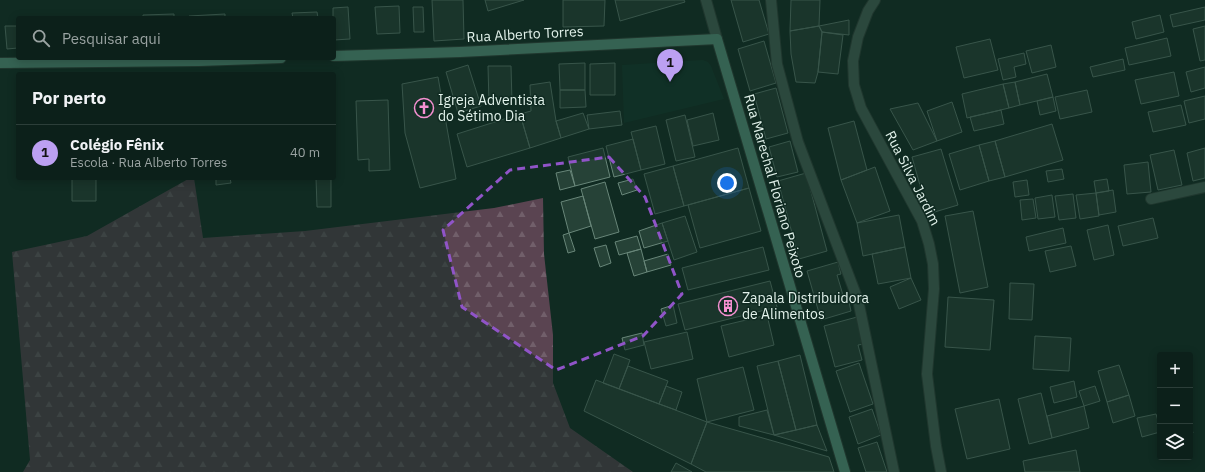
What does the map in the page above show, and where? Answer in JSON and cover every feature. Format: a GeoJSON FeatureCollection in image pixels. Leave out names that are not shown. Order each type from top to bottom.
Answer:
{"type":"FeatureCollection","features":[{"type":"Feature","properties":{"kind":"main road","name":"Rua Alberto Torres"},"geometry":{"type":"LineString","coordinates":[[336,56],[460,52],[717,39]]}},
{"type":"Feature","properties":{"kind":"main road","name":"Rua Marechal Floriano Peixoto"},"geometry":{"type":"LineString","coordinates":[[717,39],[845,472]]}},
{"type":"Feature","properties":{"kind":"main road"},"geometry":{"type":"LineString","coordinates":[[0,63],[226,60]]}},
{"type":"Feature","properties":{"kind":"street","name":"Rua Marechal Floriano Peixoto"},"geometry":{"type":"LineString","coordinates":[[706,0],[717,39]]}},
{"type":"Feature","properties":{"kind":"street"},"geometry":{"type":"LineString","coordinates":[[771,0],[777,64],[798,142],[858,300],[894,472]]}},
{"type":"Feature","properties":{"kind":"street","name":"Rua Silva Jardim"},"geometry":{"type":"LineString","coordinates":[[875,0],[868,11],[858,37],[853,61],[854,85],[861,108],[922,221],[929,244],[933,264],[934,290],[927,374],[936,446],[941,472]]}},
{"type":"Feature","properties":{"kind":"street"},"geometry":{"type":"LineString","coordinates":[[1151,199],[1205,187]]}},
{"type":"Feature","properties":{"kind":"highlighted area"},"geometry":{"type":"Polygon","coordinates":[[[609,157],[645,197],[682,294],[643,336],[556,370],[462,307],[443,230],[510,170],[609,157]]]}},
{"type":"Feature","properties":{"kind":"shaded area"},"geometry":{"type":"Polygon","coordinates":[[[703,60],[708,62],[711,66],[724,99],[624,123],[622,65],[703,60]]]}},
{"type":"Feature","properties":{"kind":"green space"},"geometry":{"type":"Polygon","coordinates":[[[186,180],[194,180],[203,238],[305,231],[494,208],[543,198],[544,254],[553,335],[553,383],[570,428],[633,472],[23,472],[30,460],[12,252],[87,236],[186,180]]]}},
{"type":"Feature","properties":{"kind":"building"},"geometry":{"type":"Polygon","coordinates":[[[432,0],[463,0],[464,39],[434,41],[432,0]]]}},
{"type":"Feature","properties":{"kind":"building"},"geometry":{"type":"Polygon","coordinates":[[[485,0],[524,0],[488,11],[485,0]]]}},
{"type":"Feature","properties":{"kind":"building"},"geometry":{"type":"Polygon","coordinates":[[[563,0],[605,0],[604,26],[563,27],[563,0]]]}},
{"type":"Feature","properties":{"kind":"building"},"geometry":{"type":"Polygon","coordinates":[[[615,0],[684,0],[685,2],[620,21],[615,0]]]}},
{"type":"Feature","properties":{"kind":"building"},"geometry":{"type":"Polygon","coordinates":[[[731,0],[759,0],[769,34],[743,42],[731,0]]]}},
{"type":"Feature","properties":{"kind":"building"},"geometry":{"type":"Polygon","coordinates":[[[791,0],[820,0],[819,26],[790,31],[791,0]]]}},
{"type":"Feature","properties":{"kind":"building"},"geometry":{"type":"Polygon","coordinates":[[[399,6],[400,33],[377,34],[375,7],[399,6]]]}},
{"type":"Feature","properties":{"kind":"building"},"geometry":{"type":"Polygon","coordinates":[[[348,7],[350,39],[336,40],[336,16],[333,16],[333,8],[348,7]]]}},
{"type":"Feature","properties":{"kind":"building"},"geometry":{"type":"Polygon","coordinates":[[[413,7],[423,7],[424,32],[414,32],[413,7]]]}},
{"type":"Feature","properties":{"kind":"building"},"geometry":{"type":"Polygon","coordinates":[[[1205,7],[1205,20],[1173,27],[1170,15],[1205,7]]]}},
{"type":"Feature","properties":{"kind":"building"},"geometry":{"type":"Polygon","coordinates":[[[317,12],[318,16],[293,16],[292,13],[317,12]]]}},
{"type":"Feature","properties":{"kind":"building"},"geometry":{"type":"Polygon","coordinates":[[[174,14],[174,16],[143,16],[174,14]]]}},
{"type":"Feature","properties":{"kind":"building"},"geometry":{"type":"Polygon","coordinates":[[[225,14],[225,16],[189,16],[225,14]]]}},
{"type":"Feature","properties":{"kind":"building"},"geometry":{"type":"Polygon","coordinates":[[[1160,15],[1164,32],[1136,39],[1132,22],[1160,15]]]}},
{"type":"Feature","properties":{"kind":"building"},"geometry":{"type":"Polygon","coordinates":[[[849,20],[849,35],[822,32],[819,26],[849,20]]]}},
{"type":"Feature","properties":{"kind":"building"},"geometry":{"type":"Polygon","coordinates":[[[5,26],[16,26],[16,48],[7,49],[5,26]]]}},
{"type":"Feature","properties":{"kind":"building"},"geometry":{"type":"Polygon","coordinates":[[[819,26],[822,32],[818,72],[815,83],[796,82],[791,54],[790,31],[819,26]]]}},
{"type":"Feature","properties":{"kind":"building"},"geometry":{"type":"Polygon","coordinates":[[[1205,26],[1205,60],[1200,61],[1193,29],[1205,26]]]}},
{"type":"Feature","properties":{"kind":"building"},"geometry":{"type":"Polygon","coordinates":[[[822,32],[843,35],[838,74],[818,72],[822,32]]]}},
{"type":"Feature","properties":{"kind":"building"},"geometry":{"type":"Polygon","coordinates":[[[1167,38],[1171,56],[1129,65],[1125,48],[1167,38]]]}},
{"type":"Feature","properties":{"kind":"building"},"geometry":{"type":"Polygon","coordinates":[[[990,39],[998,70],[964,78],[956,47],[990,39]]]}},
{"type":"Feature","properties":{"kind":"building"},"geometry":{"type":"Polygon","coordinates":[[[764,41],[776,83],[750,91],[738,49],[764,41]]]}},
{"type":"Feature","properties":{"kind":"building"},"geometry":{"type":"Polygon","coordinates":[[[1051,45],[1056,67],[1032,73],[1026,51],[1051,45]]]}},
{"type":"Feature","properties":{"kind":"building"},"geometry":{"type":"Polygon","coordinates":[[[1024,53],[1026,64],[1014,67],[1016,77],[1003,80],[998,59],[1024,53]]]}},
{"type":"Feature","properties":{"kind":"building"},"geometry":{"type":"Polygon","coordinates":[[[1123,59],[1125,70],[1093,77],[1090,67],[1123,59]]]}},
{"type":"Feature","properties":{"kind":"building"},"geometry":{"type":"Polygon","coordinates":[[[585,63],[585,90],[560,90],[559,64],[585,63]]]}},
{"type":"Feature","properties":{"kind":"building"},"geometry":{"type":"Polygon","coordinates":[[[615,63],[615,95],[590,95],[590,64],[615,63]]]}},
{"type":"Feature","properties":{"kind":"building"},"geometry":{"type":"Polygon","coordinates":[[[468,65],[481,106],[458,113],[446,72],[468,65]]]}},
{"type":"Feature","properties":{"kind":"building"},"geometry":{"type":"Polygon","coordinates":[[[488,66],[511,66],[512,103],[489,104],[488,66]]]}},
{"type":"Feature","properties":{"kind":"building"},"geometry":{"type":"Polygon","coordinates":[[[1205,67],[1205,88],[1191,92],[1186,72],[1205,67]]]}},
{"type":"Feature","properties":{"kind":"building"},"geometry":{"type":"Polygon","coordinates":[[[1174,72],[1179,96],[1141,104],[1135,80],[1174,72]]]}},
{"type":"Feature","properties":{"kind":"building"},"geometry":{"type":"Polygon","coordinates":[[[1047,74],[1053,97],[1020,105],[1015,82],[1047,74]]]}},
{"type":"Feature","properties":{"kind":"building","name":"Igreja Adventista do Sétimo Dia"},"geometry":{"type":"Polygon","coordinates":[[[438,77],[456,179],[420,188],[405,133],[402,84],[438,77]]]}},
{"type":"Feature","properties":{"kind":"building"},"geometry":{"type":"Polygon","coordinates":[[[550,82],[556,121],[561,138],[530,148],[520,114],[531,111],[530,85],[550,82]]]}},
{"type":"Feature","properties":{"kind":"building"},"geometry":{"type":"Polygon","coordinates":[[[1015,82],[1020,105],[1009,108],[1003,84],[1015,82]]]}},
{"type":"Feature","properties":{"kind":"building"},"geometry":{"type":"Polygon","coordinates":[[[1003,84],[1009,108],[967,118],[962,94],[1003,84]]]}},
{"type":"Feature","properties":{"kind":"building"},"geometry":{"type":"Polygon","coordinates":[[[776,88],[788,133],[766,139],[754,94],[776,88]]]}},
{"type":"Feature","properties":{"kind":"building"},"geometry":{"type":"Polygon","coordinates":[[[560,90],[585,90],[586,107],[560,108],[560,90]]]}},
{"type":"Feature","properties":{"kind":"building"},"geometry":{"type":"Polygon","coordinates":[[[1087,90],[1092,112],[1060,119],[1055,97],[1087,90]]]}},
{"type":"Feature","properties":{"kind":"building"},"geometry":{"type":"Polygon","coordinates":[[[1205,96],[1205,119],[1189,123],[1184,101],[1205,96]]]}},
{"type":"Feature","properties":{"kind":"building"},"geometry":{"type":"Polygon","coordinates":[[[1053,97],[1056,111],[1040,115],[1037,101],[1053,97]]]}},
{"type":"Feature","properties":{"kind":"building"},"geometry":{"type":"Polygon","coordinates":[[[388,100],[390,170],[369,171],[369,159],[358,160],[356,101],[388,100]]]}},
{"type":"Feature","properties":{"kind":"building"},"geometry":{"type":"Polygon","coordinates":[[[952,102],[962,132],[937,141],[927,111],[952,102]]]}},
{"type":"Feature","properties":{"kind":"building"},"geometry":{"type":"Polygon","coordinates":[[[918,103],[937,141],[913,150],[890,109],[918,103]]]}},
{"type":"Feature","properties":{"kind":"building"},"geometry":{"type":"Polygon","coordinates":[[[1181,105],[1186,125],[1153,132],[1148,112],[1181,105]]]}},
{"type":"Feature","properties":{"kind":"building"},"geometry":{"type":"Polygon","coordinates":[[[1001,110],[1004,124],[974,131],[970,117],[1001,110]]]}},
{"type":"Feature","properties":{"kind":"building"},"geometry":{"type":"Polygon","coordinates":[[[620,111],[622,125],[589,129],[587,115],[620,111]]]}},
{"type":"Feature","properties":{"kind":"building"},"geometry":{"type":"Polygon","coordinates":[[[583,113],[589,129],[561,138],[556,121],[583,113]]]}},
{"type":"Feature","properties":{"kind":"building"},"geometry":{"type":"Polygon","coordinates":[[[713,113],[719,140],[693,146],[687,120],[713,113]]]}},
{"type":"Feature","properties":{"kind":"building"},"geometry":{"type":"Polygon","coordinates":[[[520,114],[530,148],[467,167],[457,134],[520,114]]]}},
{"type":"Feature","properties":{"kind":"building"},"geometry":{"type":"Polygon","coordinates":[[[685,115],[695,157],[676,161],[666,120],[685,115]]]}},
{"type":"Feature","properties":{"kind":"building"},"geometry":{"type":"Polygon","coordinates":[[[854,121],[867,170],[841,180],[828,128],[854,121]]]}},
{"type":"Feature","properties":{"kind":"building"},"geometry":{"type":"Polygon","coordinates":[[[1052,124],[1063,160],[1005,177],[995,141],[1052,124]]]}},
{"type":"Feature","properties":{"kind":"building"},"geometry":{"type":"Polygon","coordinates":[[[656,126],[665,164],[641,170],[631,132],[656,126]]]}},
{"type":"Feature","properties":{"kind":"building"},"geometry":{"type":"Polygon","coordinates":[[[633,139],[641,170],[614,177],[606,146],[633,139]]]}},
{"type":"Feature","properties":{"kind":"building"},"geometry":{"type":"Polygon","coordinates":[[[790,141],[798,172],[777,177],[769,147],[790,141]]]}},
{"type":"Feature","properties":{"kind":"building"},"geometry":{"type":"Polygon","coordinates":[[[995,141],[1005,177],[989,181],[979,145],[995,141]]]}},
{"type":"Feature","properties":{"kind":"building"},"geometry":{"type":"Polygon","coordinates":[[[979,145],[989,181],[960,190],[949,154],[979,145]]]}},
{"type":"Feature","properties":{"kind":"building"},"geometry":{"type":"Polygon","coordinates":[[[603,148],[610,177],[575,186],[568,157],[603,148]]]}},
{"type":"Feature","properties":{"kind":"building"},"geometry":{"type":"Polygon","coordinates":[[[738,148],[749,188],[684,206],[673,166],[738,148]]]}},
{"type":"Feature","properties":{"kind":"building"},"geometry":{"type":"Polygon","coordinates":[[[1205,148],[1205,178],[1193,181],[1187,153],[1205,148]]]}},
{"type":"Feature","properties":{"kind":"building"},"geometry":{"type":"Polygon","coordinates":[[[941,149],[958,205],[928,214],[912,157],[941,149]]]}},
{"type":"Feature","properties":{"kind":"building"},"geometry":{"type":"Polygon","coordinates":[[[1174,150],[1182,185],[1158,190],[1150,155],[1174,150]]]}},
{"type":"Feature","properties":{"kind":"building"},"geometry":{"type":"Polygon","coordinates":[[[1148,162],[1151,192],[1127,194],[1124,165],[1148,162]]]}},
{"type":"Feature","properties":{"kind":"building"},"geometry":{"type":"Polygon","coordinates":[[[673,166],[684,206],[655,214],[644,174],[673,166]]]}},
{"type":"Feature","properties":{"kind":"building"},"geometry":{"type":"Polygon","coordinates":[[[875,167],[890,211],[857,223],[841,180],[875,167]]]}},
{"type":"Feature","properties":{"kind":"building"},"geometry":{"type":"Polygon","coordinates":[[[1062,169],[1064,179],[1048,182],[1046,171],[1062,169]]]}},
{"type":"Feature","properties":{"kind":"building"},"geometry":{"type":"Polygon","coordinates":[[[570,170],[575,186],[560,190],[556,173],[570,170]]]}},
{"type":"Feature","properties":{"kind":"building"},"geometry":{"type":"Polygon","coordinates":[[[806,173],[827,251],[799,259],[778,181],[806,173]]]}},
{"type":"Feature","properties":{"kind":"building"},"geometry":{"type":"Polygon","coordinates":[[[633,179],[637,190],[622,195],[618,183],[633,179]]]}},
{"type":"Feature","properties":{"kind":"building"},"geometry":{"type":"Polygon","coordinates":[[[1107,179],[1109,191],[1096,193],[1094,181],[1107,179]]]}},
{"type":"Feature","properties":{"kind":"building"},"geometry":{"type":"Polygon","coordinates":[[[72,180],[96,180],[96,201],[72,201],[72,180]]]}},
{"type":"Feature","properties":{"kind":"building"},"geometry":{"type":"Polygon","coordinates":[[[216,180],[230,180],[231,183],[216,185],[216,180]]]}},
{"type":"Feature","properties":{"kind":"building"},"geometry":{"type":"Polygon","coordinates":[[[316,180],[331,180],[331,207],[317,207],[316,180]]]}},
{"type":"Feature","properties":{"kind":"building"},"geometry":{"type":"Polygon","coordinates":[[[1027,180],[1029,195],[1015,197],[1013,182],[1027,180]]]}},
{"type":"Feature","properties":{"kind":"building"},"geometry":{"type":"Polygon","coordinates":[[[605,182],[619,232],[595,239],[581,189],[605,182]]]}},
{"type":"Feature","properties":{"kind":"building"},"geometry":{"type":"Polygon","coordinates":[[[749,188],[761,231],[700,248],[688,205],[749,188]]]}},
{"type":"Feature","properties":{"kind":"building"},"geometry":{"type":"Polygon","coordinates":[[[1113,190],[1116,212],[1099,215],[1096,193],[1113,190]]]}},
{"type":"Feature","properties":{"kind":"building"},"geometry":{"type":"Polygon","coordinates":[[[1096,193],[1099,216],[1080,219],[1076,195],[1096,193]]]}},
{"type":"Feature","properties":{"kind":"building"},"geometry":{"type":"Polygon","coordinates":[[[1073,194],[1076,218],[1059,220],[1055,196],[1073,194]]]}},
{"type":"Feature","properties":{"kind":"building"},"geometry":{"type":"Polygon","coordinates":[[[1052,195],[1055,217],[1038,219],[1035,198],[1052,195]]]}},
{"type":"Feature","properties":{"kind":"building"},"geometry":{"type":"Polygon","coordinates":[[[583,196],[591,226],[569,233],[561,202],[583,196]]]}},
{"type":"Feature","properties":{"kind":"building"},"geometry":{"type":"Polygon","coordinates":[[[1033,199],[1036,218],[1022,220],[1020,200],[1033,199]]]}},
{"type":"Feature","properties":{"kind":"building"},"geometry":{"type":"Polygon","coordinates":[[[973,211],[988,287],[960,293],[945,216],[973,211]]]}},
{"type":"Feature","properties":{"kind":"building"},"geometry":{"type":"Polygon","coordinates":[[[899,215],[905,247],[863,256],[857,223],[899,215]]]}},
{"type":"Feature","properties":{"kind":"building"},"geometry":{"type":"Polygon","coordinates":[[[685,216],[697,252],[674,260],[662,223],[685,216]]]}},
{"type":"Feature","properties":{"kind":"building"},"geometry":{"type":"Polygon","coordinates":[[[1153,218],[1158,238],[1123,246],[1118,226],[1153,218]]]}},
{"type":"Feature","properties":{"kind":"building"},"geometry":{"type":"Polygon","coordinates":[[[662,223],[668,241],[644,248],[639,231],[662,223]]]}},
{"type":"Feature","properties":{"kind":"building"},"geometry":{"type":"Polygon","coordinates":[[[1108,225],[1114,255],[1094,260],[1087,230],[1108,225]]]}},
{"type":"Feature","properties":{"kind":"building"},"geometry":{"type":"Polygon","coordinates":[[[1063,228],[1066,243],[1029,251],[1026,237],[1063,228]]]}},
{"type":"Feature","properties":{"kind":"building"},"geometry":{"type":"Polygon","coordinates":[[[569,233],[575,251],[568,253],[563,235],[569,233]]]}},
{"type":"Feature","properties":{"kind":"building"},"geometry":{"type":"Polygon","coordinates":[[[637,236],[641,249],[619,255],[615,242],[637,236]]]}},
{"type":"Feature","properties":{"kind":"building"},"geometry":{"type":"Polygon","coordinates":[[[606,245],[611,263],[600,267],[594,248],[606,245]]]}},
{"type":"Feature","properties":{"kind":"building"},"geometry":{"type":"Polygon","coordinates":[[[1071,246],[1076,266],[1050,272],[1045,251],[1071,246]]]}},
{"type":"Feature","properties":{"kind":"building"},"geometry":{"type":"Polygon","coordinates":[[[763,247],[769,270],[688,290],[682,268],[763,247]]]}},
{"type":"Feature","properties":{"kind":"building"},"geometry":{"type":"Polygon","coordinates":[[[905,247],[911,278],[878,284],[872,254],[905,247]]]}},
{"type":"Feature","properties":{"kind":"building"},"geometry":{"type":"Polygon","coordinates":[[[641,249],[647,272],[634,276],[627,253],[641,249]]]}},
{"type":"Feature","properties":{"kind":"building"},"geometry":{"type":"Polygon","coordinates":[[[668,254],[671,265],[647,272],[644,261],[668,254]]]}},
{"type":"Feature","properties":{"kind":"building"},"geometry":{"type":"Polygon","coordinates":[[[838,262],[841,274],[837,275],[843,295],[847,294],[851,311],[821,320],[807,271],[838,262]]]}},
{"type":"Feature","properties":{"kind":"building"},"geometry":{"type":"Polygon","coordinates":[[[911,278],[921,300],[899,309],[890,287],[911,278]]]}},
{"type":"Feature","properties":{"kind":"building","name":"Zapala Distribuidora de Alimentos"},"geometry":{"type":"Polygon","coordinates":[[[770,281],[777,307],[685,330],[678,304],[770,281]]]}},
{"type":"Feature","properties":{"kind":"building"},"geometry":{"type":"Polygon","coordinates":[[[1010,283],[1034,284],[1032,320],[1009,319],[1010,283]]]}},
{"type":"Feature","properties":{"kind":"building"},"geometry":{"type":"Polygon","coordinates":[[[948,297],[994,300],[990,350],[945,347],[948,297]]]}},
{"type":"Feature","properties":{"kind":"building"},"geometry":{"type":"Polygon","coordinates":[[[673,305],[677,323],[666,326],[661,309],[673,305]]]}},
{"type":"Feature","properties":{"kind":"building"},"geometry":{"type":"Polygon","coordinates":[[[767,315],[774,345],[729,357],[721,326],[767,315]]]}},
{"type":"Feature","properties":{"kind":"building"},"geometry":{"type":"Polygon","coordinates":[[[857,317],[864,344],[858,345],[862,360],[835,367],[824,326],[857,317]]]}},
{"type":"Feature","properties":{"kind":"building"},"geometry":{"type":"Polygon","coordinates":[[[687,332],[693,359],[651,369],[644,342],[687,332]]]}},
{"type":"Feature","properties":{"kind":"building"},"geometry":{"type":"Polygon","coordinates":[[[642,333],[644,345],[625,350],[622,338],[642,333]]]}},
{"type":"Feature","properties":{"kind":"building"},"geometry":{"type":"Polygon","coordinates":[[[1035,336],[1071,338],[1069,371],[1033,369],[1035,336]]]}},
{"type":"Feature","properties":{"kind":"building"},"geometry":{"type":"Polygon","coordinates":[[[614,354],[630,360],[619,389],[603,383],[614,354]]]}},
{"type":"Feature","properties":{"kind":"building"},"geometry":{"type":"Polygon","coordinates":[[[800,355],[817,425],[796,430],[778,361],[800,355]]]}},
{"type":"Feature","properties":{"kind":"building"},"geometry":{"type":"Polygon","coordinates":[[[778,361],[796,430],[774,435],[757,366],[778,361]]]}},
{"type":"Feature","properties":{"kind":"building"},"geometry":{"type":"Polygon","coordinates":[[[859,363],[873,404],[850,412],[836,371],[859,363]]]}},
{"type":"Feature","properties":{"kind":"building"},"geometry":{"type":"Polygon","coordinates":[[[1119,365],[1129,395],[1107,402],[1098,371],[1119,365]]]}},
{"type":"Feature","properties":{"kind":"building"},"geometry":{"type":"Polygon","coordinates":[[[628,366],[668,381],[659,404],[619,389],[628,366]]]}},
{"type":"Feature","properties":{"kind":"building"},"geometry":{"type":"Polygon","coordinates":[[[743,367],[754,410],[707,422],[697,379],[743,367]]]}},
{"type":"Feature","properties":{"kind":"building"},"geometry":{"type":"Polygon","coordinates":[[[596,380],[707,422],[691,464],[584,411],[596,380]]]}},
{"type":"Feature","properties":{"kind":"building"},"geometry":{"type":"Polygon","coordinates":[[[1074,381],[1077,397],[1054,403],[1050,387],[1074,381]]]}},
{"type":"Feature","properties":{"kind":"building"},"geometry":{"type":"Polygon","coordinates":[[[666,386],[682,392],[676,410],[659,404],[666,386]]]}},
{"type":"Feature","properties":{"kind":"building"},"geometry":{"type":"Polygon","coordinates":[[[1095,386],[1100,401],[1084,406],[1079,391],[1095,386]]]}},
{"type":"Feature","properties":{"kind":"building"},"geometry":{"type":"Polygon","coordinates":[[[1041,393],[1052,438],[1029,444],[1018,399],[1041,393]]]}},
{"type":"Feature","properties":{"kind":"building"},"geometry":{"type":"Polygon","coordinates":[[[1129,395],[1135,416],[1113,423],[1107,402],[1129,395]]]}},
{"type":"Feature","properties":{"kind":"building"},"geometry":{"type":"Polygon","coordinates":[[[999,399],[1010,449],[967,459],[955,409],[999,399]]]}},
{"type":"Feature","properties":{"kind":"building"},"geometry":{"type":"Polygon","coordinates":[[[1084,406],[1089,428],[1052,438],[1047,416],[1084,406]]]}},
{"type":"Feature","properties":{"kind":"building"},"geometry":{"type":"Polygon","coordinates":[[[872,409],[881,435],[858,444],[849,417],[872,409]]]}},
{"type":"Feature","properties":{"kind":"building"},"geometry":{"type":"Polygon","coordinates":[[[767,410],[774,435],[739,426],[739,417],[767,410]]]}},
{"type":"Feature","properties":{"kind":"building"},"geometry":{"type":"Polygon","coordinates":[[[1156,414],[1157,433],[1142,437],[1137,418],[1156,414]]]}},
{"type":"Feature","properties":{"kind":"building"},"geometry":{"type":"Polygon","coordinates":[[[707,422],[829,457],[834,472],[706,472],[691,464],[707,422]]]}},
{"type":"Feature","properties":{"kind":"building"},"geometry":{"type":"Polygon","coordinates":[[[817,425],[827,451],[774,435],[796,430],[817,425]]]}},
{"type":"Feature","properties":{"kind":"building"},"geometry":{"type":"Polygon","coordinates":[[[877,442],[887,472],[866,472],[858,448],[877,442]]]}},
{"type":"Feature","properties":{"kind":"building"},"geometry":{"type":"Polygon","coordinates":[[[1076,450],[1080,472],[1025,472],[1023,461],[1076,450]]]}},
{"type":"Feature","properties":{"kind":"building"},"geometry":{"type":"Polygon","coordinates":[[[676,463],[692,472],[671,472],[676,463]]]}},
{"type":"Feature","properties":{"kind":"place","name":"Colégio Fênix"},"geometry":{"type":"Point","coordinates":[670,82]}},
{"type":"Feature","properties":{"kind":"place","name":"Igreja Adventista do Sétimo Dia"},"geometry":{"type":"Point","coordinates":[424,108]}},
{"type":"Feature","properties":{"kind":"place","name":"Zapala Distribuidora de Alimentos"},"geometry":{"type":"Point","coordinates":[728,306]}}]}
